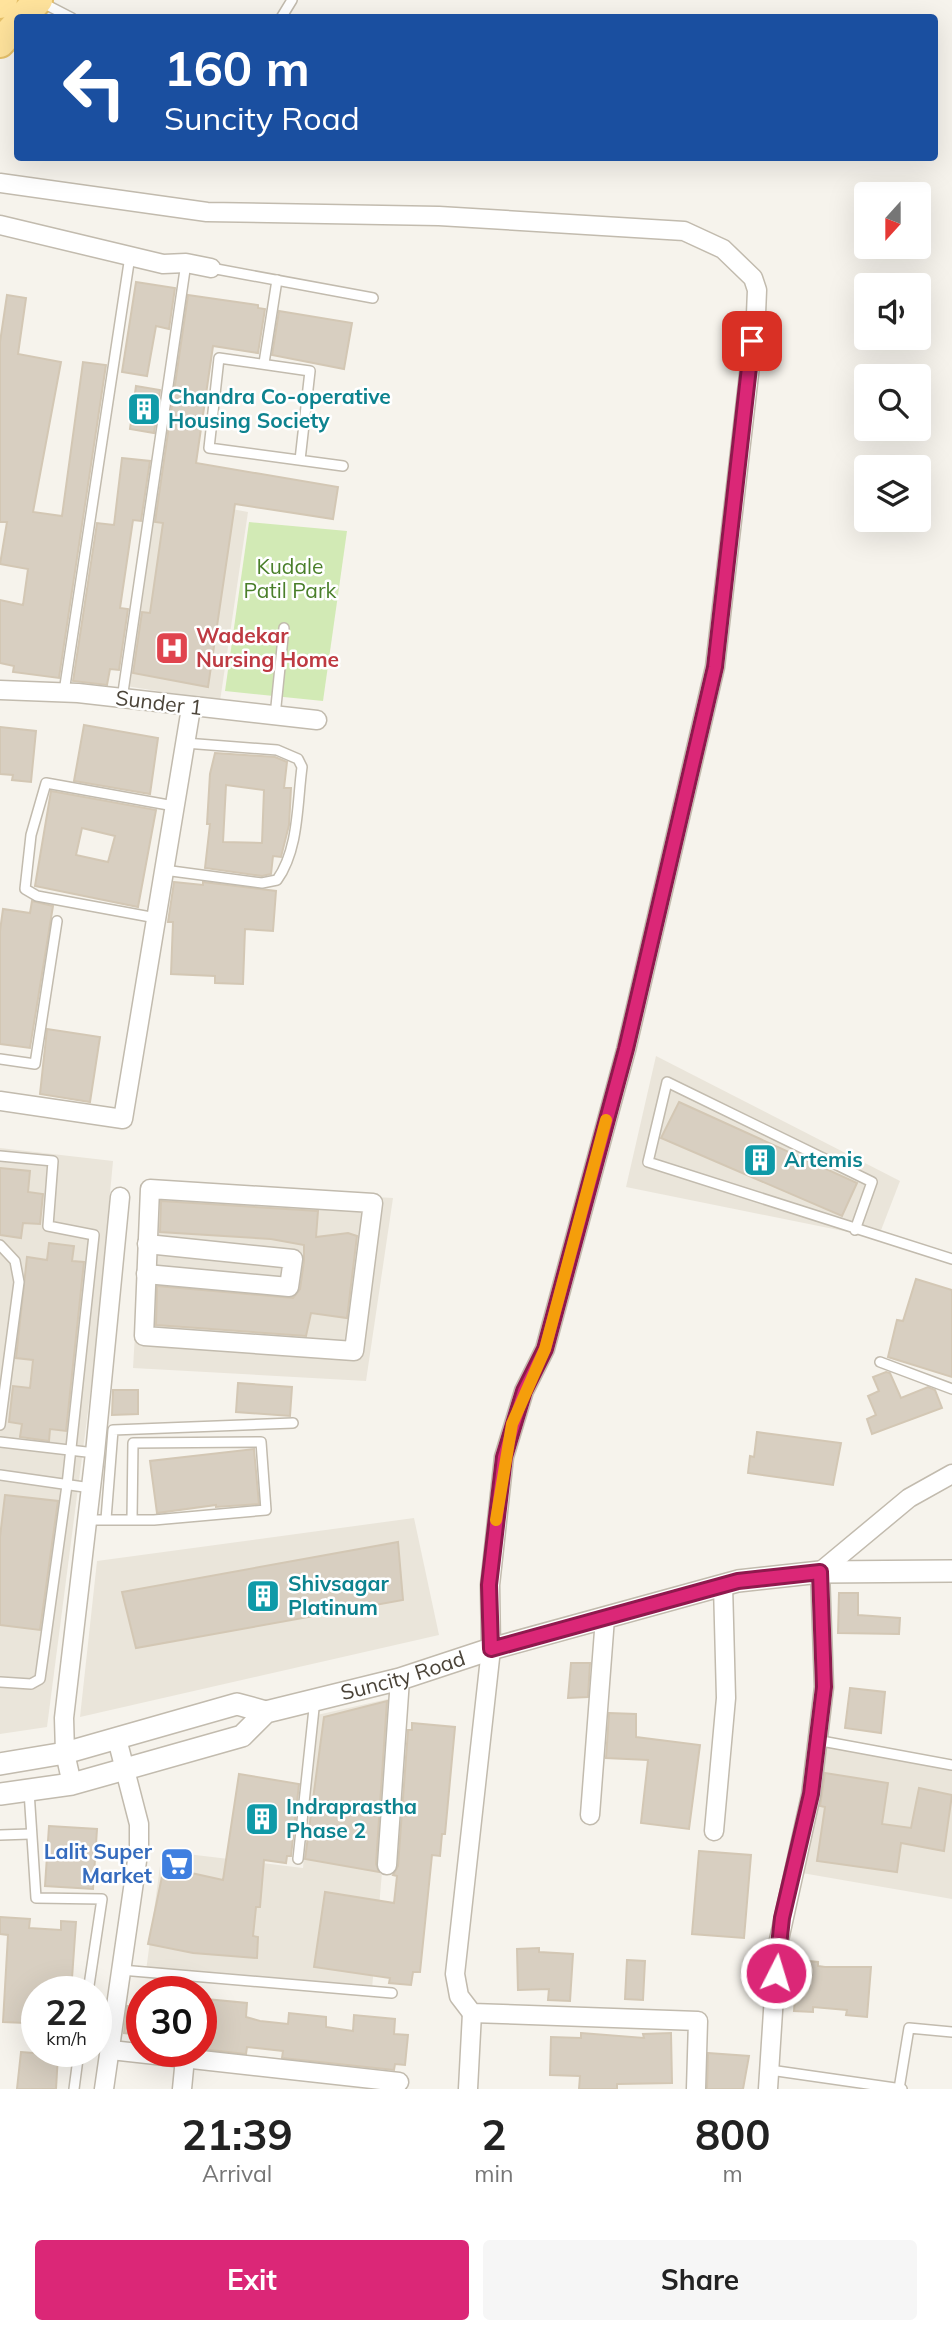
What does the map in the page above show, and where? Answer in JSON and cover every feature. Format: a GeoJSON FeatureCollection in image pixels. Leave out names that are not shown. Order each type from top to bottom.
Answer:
{"type":"FeatureCollection","features":[{"type":"Feature","properties":{"kind":"main road"},"geometry":{"type":"LineString","coordinates":[[8,28],[17,0]]}},
{"type":"Feature","properties":{"kind":"main road"},"geometry":{"type":"LineString","coordinates":[[23,14],[38,0]]}},
{"type":"Feature","properties":{"kind":"street"},"geometry":{"type":"LineString","coordinates":[[0,183],[207,212],[439,216],[684,231],[723,249],[753,278],[757,290],[715,667],[626,1049],[545,1349],[524,1391],[504,1457],[489,1585],[491,1649],[455,1974],[459,1996],[472,2013],[468,2089]]}},
{"type":"Feature","properties":{"kind":"street"},"geometry":{"type":"LineString","coordinates":[[0,225],[163,264],[186,263],[211,268]]}},
{"type":"Feature","properties":{"kind":"street","name":"Sunder 1"},"geometry":{"type":"LineString","coordinates":[[0,690],[64,692],[317,720]]}},
{"type":"Feature","properties":{"kind":"street"},"geometry":{"type":"LineString","coordinates":[[0,1101],[123,1119],[191,708]]}},
{"type":"Feature","properties":{"kind":"street"},"geometry":{"type":"LineString","coordinates":[[150,1189],[373,1203],[354,1351],[144,1336],[147,1259],[150,1189]]}},
{"type":"Feature","properties":{"kind":"street"},"geometry":{"type":"LineString","coordinates":[[72,1784],[65,1753],[64,1718],[97,1520],[91,1489],[120,1197]]}},
{"type":"Feature","properties":{"kind":"street"},"geometry":{"type":"LineString","coordinates":[[116,1256],[147,1259],[292,1259],[289,1287],[147,1259]]}},
{"type":"Feature","properties":{"kind":"street"},"geometry":{"type":"LineString","coordinates":[[768,2089],[777,1949],[811,1794],[824,1687],[820,1572],[909,1498],[952,1474]]}},
{"type":"Feature","properties":{"kind":"street","name":"Suncity Road"},"geometry":{"type":"LineString","coordinates":[[0,1794],[72,1784],[242,1736],[266,1712],[400,1679],[491,1649],[723,1585],[820,1572],[952,1571]]}},
{"type":"Feature","properties":{"kind":"street"},"geometry":{"type":"LineString","coordinates":[[714,1831],[726,1698],[723,1585]]}},
{"type":"Feature","properties":{"kind":"street"},"geometry":{"type":"LineString","coordinates":[[590,1815],[605,1618]]}},
{"type":"Feature","properties":{"kind":"street"},"geometry":{"type":"LineString","coordinates":[[387,1865],[400,1679]]}},
{"type":"Feature","properties":{"kind":"street","name":"Suncity Road"},"geometry":{"type":"LineString","coordinates":[[0,1764],[65,1753],[236,1704],[266,1712]]}},
{"type":"Feature","properties":{"kind":"street"},"geometry":{"type":"LineString","coordinates":[[112,2042],[139,1847],[139,1824],[117,1738]]}},
{"type":"Feature","properties":{"kind":"street"},"geometry":{"type":"LineString","coordinates":[[472,2013],[698,2021],[696,2089]]}},
{"type":"Feature","properties":{"kind":"street"},"geometry":{"type":"LineString","coordinates":[[217,2063],[338,2082],[399,2082]]}},
{"type":"Feature","properties":{"kind":"street"},"geometry":{"type":"LineString","coordinates":[[104,2089],[108,2067]]}},
{"type":"Feature","properties":{"kind":"street"},"geometry":{"type":"LineString","coordinates":[[182,2089],[185,2067]]}},
{"type":"Feature","properties":{"kind":"lane"},"geometry":{"type":"LineString","coordinates":[[38,0],[64,14]]}},
{"type":"Feature","properties":{"kind":"lane"},"geometry":{"type":"LineString","coordinates":[[64,692],[130,256]]}},
{"type":"Feature","properties":{"kind":"lane"},"geometry":{"type":"LineString","coordinates":[[122,699],[186,263]]}},
{"type":"Feature","properties":{"kind":"lane"},"geometry":{"type":"LineString","coordinates":[[211,268],[373,298]]}},
{"type":"Feature","properties":{"kind":"lane"},"geometry":{"type":"LineString","coordinates":[[264,363],[276,280]]}},
{"type":"Feature","properties":{"kind":"lane"},"geometry":{"type":"LineString","coordinates":[[300,460],[310,371],[219,358],[209,448],[343,466]]}},
{"type":"Feature","properties":{"kind":"lane"},"geometry":{"type":"LineString","coordinates":[[275,716],[284,628]]}},
{"type":"Feature","properties":{"kind":"lane"},"geometry":{"type":"LineString","coordinates":[[164,870],[262,883],[277,880],[288,864],[292,843],[302,767],[298,759],[277,750],[185,743]]}},
{"type":"Feature","properties":{"kind":"lane"},"geometry":{"type":"LineString","coordinates":[[156,918],[37,896],[25,889],[29,846],[46,783],[174,807]]}},
{"type":"Feature","properties":{"kind":"lane"},"geometry":{"type":"LineString","coordinates":[[0,1059],[35,1064],[57,921]]}},
{"type":"Feature","properties":{"kind":"lane"},"geometry":{"type":"LineString","coordinates":[[855,1230],[872,1182],[667,1082],[648,1162],[855,1230],[952,1259]]}},
{"type":"Feature","properties":{"kind":"lane"},"geometry":{"type":"LineString","coordinates":[[0,1156],[53,1161],[48,1226],[94,1235],[67,1485],[40,1679],[31,1684],[0,1682]]}},
{"type":"Feature","properties":{"kind":"lane"},"geometry":{"type":"LineString","coordinates":[[0,1245],[15,1261],[19,1282],[0,1425]]}},
{"type":"Feature","properties":{"kind":"lane"},"geometry":{"type":"LineString","coordinates":[[880,1362],[952,1389]]}},
{"type":"Feature","properties":{"kind":"lane"},"geometry":{"type":"LineString","coordinates":[[132,1520],[133,1443],[261,1442],[265,1510],[132,1520],[97,1520],[113,1430],[293,1423]]}},
{"type":"Feature","properties":{"kind":"lane"},"geometry":{"type":"LineString","coordinates":[[0,1441],[95,1453]]}},
{"type":"Feature","properties":{"kind":"lane"},"geometry":{"type":"LineString","coordinates":[[0,1475],[91,1489]]}},
{"type":"Feature","properties":{"kind":"lane"},"geometry":{"type":"LineString","coordinates":[[298,1859],[315,1698]]}},
{"type":"Feature","properties":{"kind":"lane"},"geometry":{"type":"LineString","coordinates":[[816,1740],[952,1765]]}},
{"type":"Feature","properties":{"kind":"lane"},"geometry":{"type":"LineString","coordinates":[[29,1790],[30,1834],[37,1898],[102,1899],[90,1976]]}},
{"type":"Feature","properties":{"kind":"lane"},"geometry":{"type":"LineString","coordinates":[[0,1835],[30,1834]]}},
{"type":"Feature","properties":{"kind":"lane"},"geometry":{"type":"LineString","coordinates":[[121,1970],[392,1993]]}},
{"type":"Feature","properties":{"kind":"lane"},"geometry":{"type":"LineString","coordinates":[[770,2070],[901,2089],[909,2028],[952,2032]]}},
{"type":"Feature","properties":{"kind":"lane"},"geometry":{"type":"LineString","coordinates":[[74,2089],[77,2067]]}},
{"type":"Feature","properties":{"kind":"shaded area"},"geometry":{"type":"Polygon","coordinates":[[[155,495],[248,512],[220,701],[126,686],[155,495]]]}},
{"type":"Feature","properties":{"kind":"shaded area"},"geometry":{"type":"Polygon","coordinates":[[[656,1056],[900,1181],[878,1238],[626,1187],[656,1056]]]}},
{"type":"Feature","properties":{"kind":"shaded area"},"geometry":{"type":"Polygon","coordinates":[[[0,1148],[113,1161],[95,1357],[47,1727],[0,1734],[0,1148]]]}},
{"type":"Feature","properties":{"kind":"shaded area"},"geometry":{"type":"Polygon","coordinates":[[[144,1183],[393,1198],[366,1381],[133,1368],[144,1183]]]}},
{"type":"Feature","properties":{"kind":"shaded area","name":"Shivsagar Platinum"},"geometry":{"type":"Polygon","coordinates":[[[414,1518],[439,1635],[80,1717],[97,1561],[414,1518]]]}},
{"type":"Feature","properties":{"kind":"shaded area"},"geometry":{"type":"Polygon","coordinates":[[[397,1697],[372,1989],[146,1971],[162,1851],[303,1868],[317,1715],[397,1697]]]}},
{"type":"Feature","properties":{"kind":"shaded area"},"geometry":{"type":"Polygon","coordinates":[[[819,1744],[952,1761],[952,1899],[802,1873],[819,1744]]]}},
{"type":"Feature","properties":{"kind":"green space","name":"Kudale Patil Park"},"geometry":{"type":"Polygon","coordinates":[[[249,522],[347,531],[323,701],[225,691],[249,522]]]}},
{"type":"Feature","properties":{"kind":"building"},"geometry":{"type":"Polygon","coordinates":[[[136,282],[175,288],[169,329],[156,326],[147,376],[122,372],[136,282]]]}},
{"type":"Feature","properties":{"kind":"building"},"geometry":{"type":"Polygon","coordinates":[[[7,295],[26,298],[18,354],[61,362],[33,512],[62,516],[83,362],[106,365],[59,678],[13,672],[14,666],[0,663],[0,600],[23,605],[28,569],[0,564],[7,522],[0,522],[0,342],[7,295]]]}},
{"type":"Feature","properties":{"kind":"building"},"geometry":{"type":"Polygon","coordinates":[[[188,295],[258,305],[258,308],[265,309],[258,353],[213,346],[196,463],[338,487],[333,519],[235,504],[208,687],[133,673],[142,612],[150,613],[163,523],[155,522],[188,295]]]}},
{"type":"Feature","properties":{"kind":"building"},"geometry":{"type":"Polygon","coordinates":[[[279,311],[352,323],[344,369],[272,355],[279,311]]]}},
{"type":"Feature","properties":{"kind":"building","name":"Chandra Co-operative Housing Society"},"geometry":{"type":"Polygon","coordinates":[[[136,386],[160,390],[154,433],[130,429],[136,386]]]}},
{"type":"Feature","properties":{"kind":"building"},"geometry":{"type":"Polygon","coordinates":[[[122,458],[150,461],[141,521],[133,520],[120,608],[128,609],[119,670],[110,669],[107,685],[73,681],[97,523],[114,525],[122,458]]]}},
{"type":"Feature","properties":{"kind":"building"},"geometry":{"type":"Polygon","coordinates":[[[84,725],[158,738],[150,794],[74,781],[84,725]]]}},
{"type":"Feature","properties":{"kind":"building"},"geometry":{"type":"Polygon","coordinates":[[[0,727],[36,731],[31,782],[12,780],[13,775],[0,774],[0,727]]]}},
{"type":"Feature","properties":{"kind":"building"},"geometry":{"type":"Polygon","coordinates":[[[215,753],[275,757],[287,762],[284,788],[291,788],[289,825],[281,857],[273,856],[271,874],[262,876],[205,868],[210,824],[207,824],[210,774],[215,753]],[[226,785],[223,842],[262,843],[264,790],[226,785]]]}},
{"type":"Feature","properties":{"kind":"building"},"geometry":{"type":"Polygon","coordinates":[[[51,791],[156,810],[138,907],[35,886],[51,791]],[[82,828],[76,855],[108,862],[115,836],[82,828]]]}},
{"type":"Feature","properties":{"kind":"building"},"geometry":{"type":"Polygon","coordinates":[[[174,882],[203,885],[203,882],[276,891],[273,931],[245,929],[243,984],[215,983],[215,976],[171,974],[173,922],[168,922],[174,882]]]}},
{"type":"Feature","properties":{"kind":"building"},"geometry":{"type":"Polygon","coordinates":[[[32,901],[53,906],[30,1048],[0,1044],[0,931],[3,909],[30,913],[32,901]]]}},
{"type":"Feature","properties":{"kind":"building"},"geometry":{"type":"Polygon","coordinates":[[[47,1029],[100,1037],[90,1102],[40,1094],[47,1029]]]}},
{"type":"Feature","properties":{"kind":"building","name":"Artemis"},"geometry":{"type":"Polygon","coordinates":[[[679,1102],[857,1183],[842,1216],[661,1138],[679,1102]]]}},
{"type":"Feature","properties":{"kind":"building"},"geometry":{"type":"Polygon","coordinates":[[[0,1168],[30,1171],[28,1192],[43,1194],[40,1224],[23,1223],[21,1238],[0,1235],[0,1168]]]}},
{"type":"Feature","properties":{"kind":"building"},"geometry":{"type":"Polygon","coordinates":[[[161,1201],[318,1211],[316,1237],[348,1233],[357,1236],[347,1318],[311,1313],[306,1336],[156,1325],[157,1286],[293,1298],[300,1289],[304,1261],[304,1245],[271,1239],[160,1232],[161,1201]]]}},
{"type":"Feature","properties":{"kind":"building"},"geometry":{"type":"Polygon","coordinates":[[[49,1243],[74,1246],[72,1261],[84,1262],[66,1431],[50,1429],[49,1441],[20,1437],[22,1424],[9,1422],[13,1386],[30,1388],[33,1360],[16,1358],[27,1257],[47,1260],[49,1243]]]}},
{"type":"Feature","properties":{"kind":"building"},"geometry":{"type":"Polygon","coordinates":[[[916,1279],[952,1290],[952,1377],[888,1357],[897,1320],[903,1321],[916,1279]]]}},
{"type":"Feature","properties":{"kind":"building"},"geometry":{"type":"Polygon","coordinates":[[[890,1373],[901,1398],[928,1387],[935,1390],[942,1408],[872,1434],[867,1419],[876,1415],[868,1396],[879,1391],[873,1377],[890,1373]]]}},
{"type":"Feature","properties":{"kind":"building"},"geometry":{"type":"Polygon","coordinates":[[[238,1383],[292,1387],[290,1416],[236,1412],[238,1383]]]}},
{"type":"Feature","properties":{"kind":"building"},"geometry":{"type":"Polygon","coordinates":[[[113,1390],[138,1390],[138,1414],[112,1415],[113,1390]]]}},
{"type":"Feature","properties":{"kind":"building"},"geometry":{"type":"Polygon","coordinates":[[[757,1432],[841,1443],[833,1485],[748,1473],[750,1456],[754,1457],[757,1432]]]}},
{"type":"Feature","properties":{"kind":"building"},"geometry":{"type":"Polygon","coordinates":[[[254,1449],[259,1504],[216,1505],[157,1513],[150,1461],[254,1449]]]}},
{"type":"Feature","properties":{"kind":"building"},"geometry":{"type":"Polygon","coordinates":[[[5,1495],[58,1501],[40,1630],[0,1625],[0,1537],[5,1495]]]}},
{"type":"Feature","properties":{"kind":"building","name":"Shivsagar Platinum"},"geometry":{"type":"Polygon","coordinates":[[[398,1542],[403,1600],[136,1648],[122,1592],[398,1542]]]}},
{"type":"Feature","properties":{"kind":"building"},"geometry":{"type":"Polygon","coordinates":[[[839,1593],[858,1593],[858,1615],[900,1618],[899,1634],[838,1633],[839,1593]]]}},
{"type":"Feature","properties":{"kind":"building"},"geometry":{"type":"Polygon","coordinates":[[[571,1663],[590,1663],[588,1697],[568,1698],[571,1663]]]}},
{"type":"Feature","properties":{"kind":"building"},"geometry":{"type":"Polygon","coordinates":[[[850,1688],[885,1692],[881,1733],[845,1728],[850,1688]]]}},
{"type":"Feature","properties":{"kind":"building"},"geometry":{"type":"Polygon","coordinates":[[[387,1701],[376,1864],[379,1872],[305,1859],[324,1717],[387,1701]]]}},
{"type":"Feature","properties":{"kind":"building"},"geometry":{"type":"Polygon","coordinates":[[[609,1713],[636,1714],[636,1737],[700,1745],[689,1829],[641,1823],[648,1760],[606,1758],[609,1713]]]}},
{"type":"Feature","properties":{"kind":"building"},"geometry":{"type":"Polygon","coordinates":[[[412,1723],[455,1727],[445,1834],[442,1834],[440,1856],[432,1855],[420,1972],[413,1972],[411,1985],[389,1983],[390,1978],[314,1967],[325,1892],[394,1903],[397,1876],[393,1875],[398,1866],[408,1730],[412,1730],[412,1723]]]}},
{"type":"Feature","properties":{"kind":"building"},"geometry":{"type":"Polygon","coordinates":[[[825,1773],[888,1783],[882,1824],[911,1828],[919,1788],[952,1795],[944,1851],[901,1843],[897,1872],[817,1861],[825,1807],[820,1806],[825,1773]]]}},
{"type":"Feature","properties":{"kind":"building"},"geometry":{"type":"Polygon","coordinates":[[[239,1774],[299,1784],[291,1856],[287,1856],[286,1863],[264,1860],[260,1907],[256,1907],[253,1936],[258,1937],[257,1958],[193,1953],[148,1944],[164,1867],[223,1880],[239,1774]]]}},
{"type":"Feature","properties":{"kind":"building"},"geometry":{"type":"Polygon","coordinates":[[[49,1826],[97,1829],[93,1889],[45,1886],[49,1826]]]}},
{"type":"Feature","properties":{"kind":"building"},"geometry":{"type":"Polygon","coordinates":[[[699,1851],[751,1855],[744,1938],[692,1934],[699,1851]]]}},
{"type":"Feature","properties":{"kind":"building"},"geometry":{"type":"Polygon","coordinates":[[[0,1917],[30,1919],[29,1928],[61,1930],[61,1921],[76,1922],[72,1976],[21,1976],[21,2023],[3,2022],[8,1935],[0,1934],[0,1917]]]}},
{"type":"Feature","properties":{"kind":"building"},"geometry":{"type":"Polygon","coordinates":[[[539,1948],[539,1952],[573,1954],[570,2001],[548,2000],[549,1989],[518,1990],[517,1949],[539,1948]]]}},
{"type":"Feature","properties":{"kind":"building"},"geometry":{"type":"Polygon","coordinates":[[[627,1960],[645,1961],[643,2000],[625,1999],[627,1960]]]}},
{"type":"Feature","properties":{"kind":"building"},"geometry":{"type":"Polygon","coordinates":[[[798,1960],[818,1962],[818,1966],[825,1967],[871,1967],[867,2017],[846,2015],[847,2010],[813,2007],[813,2012],[794,2011],[798,1960]]]}},
{"type":"Feature","properties":{"kind":"building"},"geometry":{"type":"Polygon","coordinates":[[[217,2000],[247,2003],[246,2017],[260,2021],[288,2024],[289,2013],[326,2017],[326,2027],[353,2031],[354,2015],[395,2019],[394,2034],[408,2035],[405,2065],[395,2064],[394,2070],[282,2058],[283,2051],[247,2047],[246,2054],[217,2051],[217,2000]]]}},
{"type":"Feature","properties":{"kind":"building"},"geometry":{"type":"Polygon","coordinates":[[[581,2033],[644,2038],[643,2034],[671,2033],[672,2083],[617,2084],[617,2089],[579,2089],[580,2076],[550,2075],[551,2037],[581,2038],[581,2033]]]}},
{"type":"Feature","properties":{"kind":"building"},"geometry":{"type":"Polygon","coordinates":[[[21,2052],[21,2067],[57,2067],[56,2089],[17,2089],[21,2052]]]}},
{"type":"Feature","properties":{"kind":"building"},"geometry":{"type":"Polygon","coordinates":[[[708,2053],[749,2056],[743,2089],[707,2089],[708,2053]]]}},
{"type":"Feature","properties":{"kind":"slow traffic"},"geometry":{"type":"LineString","coordinates":[[496,1520],[504,1457],[512,1424],[524,1391],[545,1349],[606,1120]]}},
{"type":"Feature","properties":{"kind":"place","name":"Chandra Co-operative Housing Society"},"geometry":{"type":"Point","coordinates":[144,409]}},
{"type":"Feature","properties":{"kind":"place","name":"Wadekar Nursing Home"},"geometry":{"type":"Point","coordinates":[172,648]}},
{"type":"Feature","properties":{"kind":"place","name":"Artemis"},"geometry":{"type":"Point","coordinates":[760,1160]}},
{"type":"Feature","properties":{"kind":"place","name":"Shivsagar Platinum"},"geometry":{"type":"Point","coordinates":[263,1596]}},
{"type":"Feature","properties":{"kind":"place","name":"Indraprastha Phase 2"},"geometry":{"type":"Point","coordinates":[262,1819]}},
{"type":"Feature","properties":{"kind":"place","name":"Lalit Super Market"},"geometry":{"type":"Point","coordinates":[177,1864]}},
{"type":"Feature","properties":{"kind":"route"},"geometry":{"type":"LineString","coordinates":[[752,341],[715,667],[626,1049],[569,1251],[545,1349],[524,1391],[512,1424],[504,1457],[489,1585],[491,1649],[738,1581],[820,1572],[824,1687],[811,1794],[782,1918],[776,1973]]}}]}
